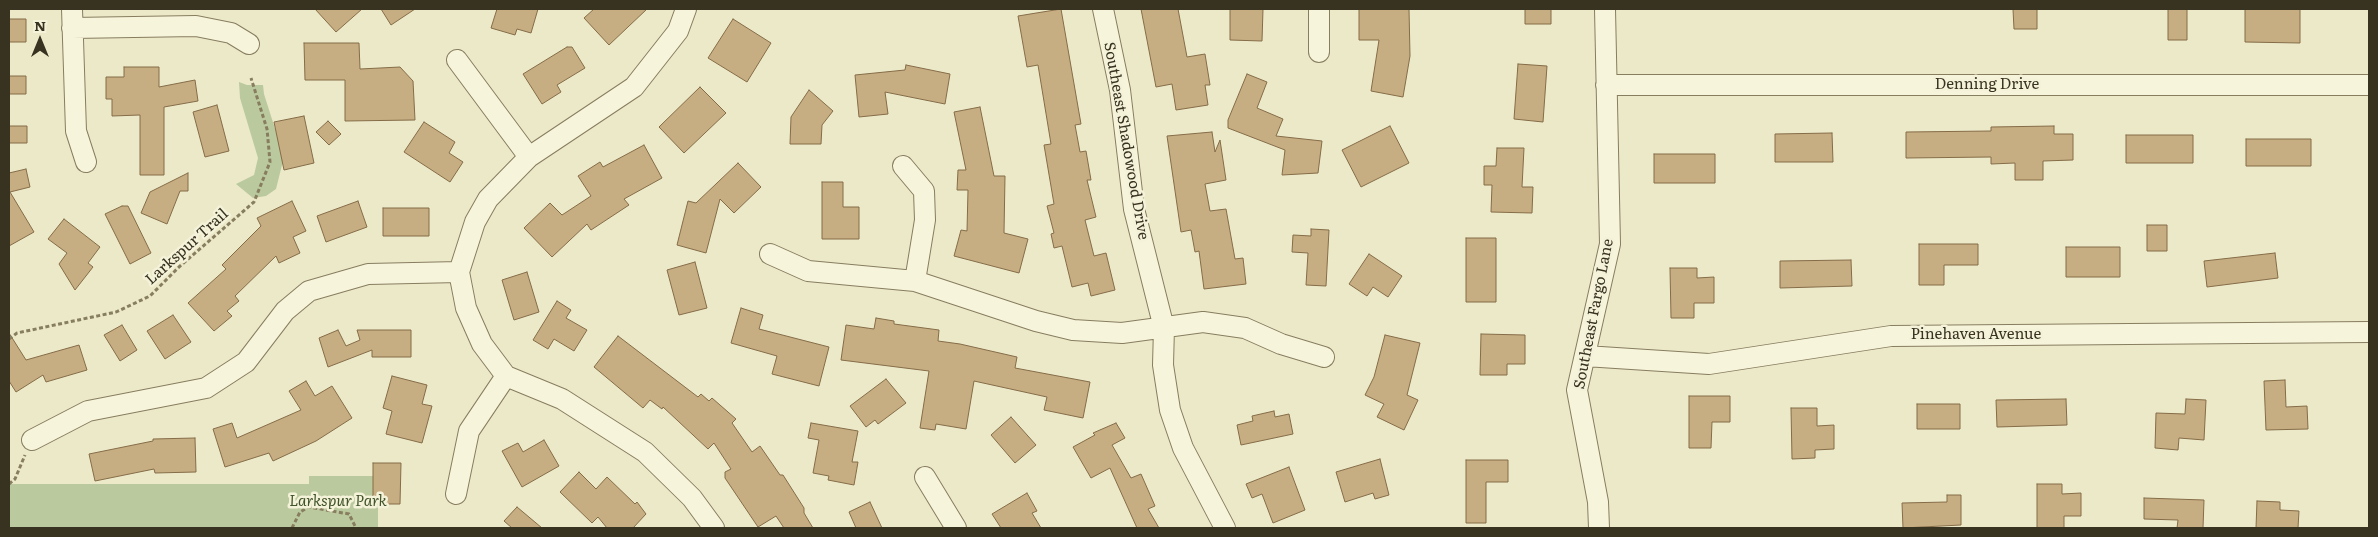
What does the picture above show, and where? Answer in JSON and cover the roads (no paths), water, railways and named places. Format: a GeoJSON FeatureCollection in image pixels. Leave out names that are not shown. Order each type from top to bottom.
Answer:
{"type":"FeatureCollection","features":[{"type":"Feature","properties":{"kind":"street"},"geometry":{"type":"LineString","coordinates":[[686,9],[678,31],[634,87],[530,157],[488,199],[475,222],[459,272],[466,308],[482,344],[506,376],[562,399],[645,452],[692,498],[714,528]]}},
{"type":"Feature","properties":{"kind":"street","name":"Southeast Shadowood Drive"},"geometry":{"type":"LineString","coordinates":[[1102,9],[1120,90],[1134,209],[1164,328],[1163,365],[1170,410],[1182,448],[1225,528]]}},
{"type":"Feature","properties":{"kind":"street"},"geometry":{"type":"LineString","coordinates":[[1319,9],[1320,52]]}},
{"type":"Feature","properties":{"kind":"street","name":"Southeast Fargo Lane"},"geometry":{"type":"LineString","coordinates":[[1600,528],[1598,502],[1577,390],[1610,244],[1605,9]]}},
{"type":"Feature","properties":{"kind":"street"},"geometry":{"type":"LineString","coordinates":[[86,162],[76,131],[72,18],[196,26],[231,33],[249,44]]}},
{"type":"Feature","properties":{"kind":"street"},"geometry":{"type":"LineString","coordinates":[[457,60],[530,157]]}},
{"type":"Feature","properties":{"kind":"street","name":"Denning Drive"},"geometry":{"type":"LineString","coordinates":[[1606,85],[2369,85]]}},
{"type":"Feature","properties":{"kind":"street"},"geometry":{"type":"LineString","coordinates":[[903,166],[924,191],[925,220],[914,281]]}},
{"type":"Feature","properties":{"kind":"street"},"geometry":{"type":"LineString","coordinates":[[770,254],[808,272],[914,281],[1036,321],[1073,330],[1122,333],[1203,322],[1245,328],[1280,344],[1324,358]]}},
{"type":"Feature","properties":{"kind":"street"},"geometry":{"type":"LineString","coordinates":[[32,440],[88,410],[206,388],[246,362],[285,311],[309,291],[368,274],[459,272]]}},
{"type":"Feature","properties":{"kind":"street","name":"Pinehaven Avenue"},"geometry":{"type":"LineString","coordinates":[[1585,356],[1709,364],[1891,336],[2369,332]]}},
{"type":"Feature","properties":{"kind":"street"},"geometry":{"type":"LineString","coordinates":[[456,494],[469,431],[506,376]]}},
{"type":"Feature","properties":{"kind":"street"},"geometry":{"type":"LineString","coordinates":[[925,478],[956,528]]}},
{"type":"Feature","properties":{"kind":"park label","name":"Larkspur Park"},"geometry":{"type":"Point","coordinates":[338,502]}}]}
